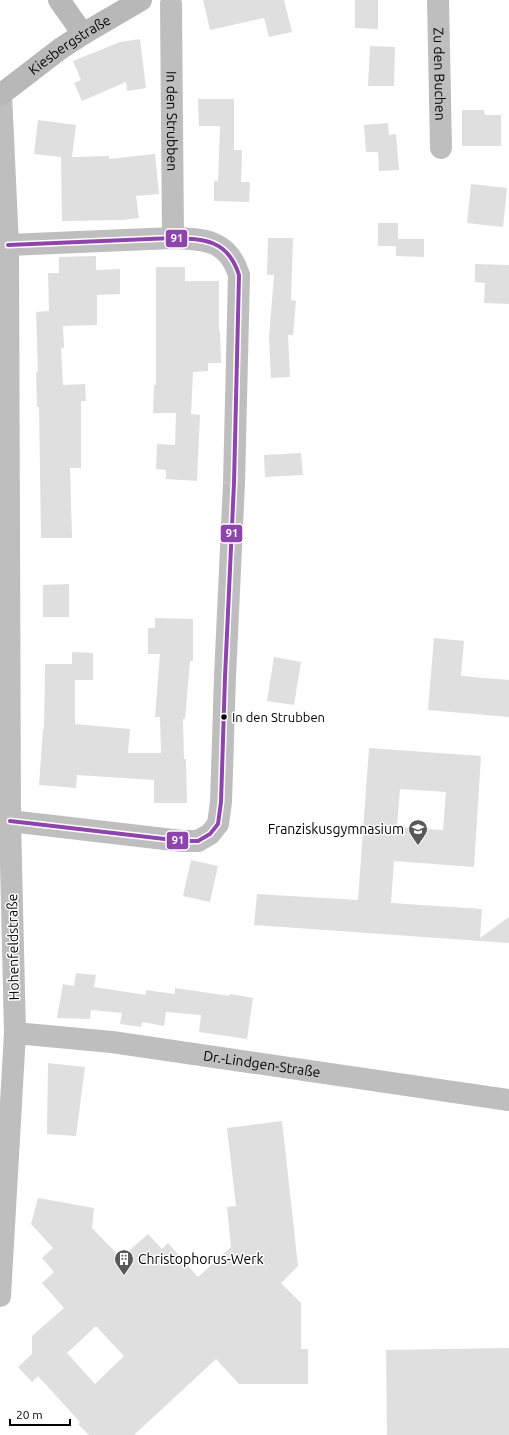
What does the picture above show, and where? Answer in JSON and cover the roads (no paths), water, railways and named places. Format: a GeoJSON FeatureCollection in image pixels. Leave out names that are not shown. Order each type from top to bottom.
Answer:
{"type":"FeatureCollection","features":[{"type":"Feature","properties":{"kind":"street"},"geometry":{"type":"LineString","coordinates":[[59,0],[82,34]]}},
{"type":"Feature","properties":{"kind":"street","name":"Kiesbergstraße"},"geometry":{"type":"LineString","coordinates":[[0,94],[82,34],[142,0]]}},
{"type":"Feature","properties":{"kind":"street","name":"Zu den Buchen"},"geometry":{"type":"LineString","coordinates":[[438,0],[441,148]]}},
{"type":"Feature","properties":{"kind":"street","name":"In den Strubben"},"geometry":{"type":"LineString","coordinates":[[171,4],[173,238]]}},
{"type":"Feature","properties":{"kind":"street","name":"Hohenfeldstraße"},"geometry":{"type":"LineString","coordinates":[[0,94],[8,245],[5,590],[15,1033],[0,1296]]}},
{"type":"Feature","properties":{"kind":"street"},"geometry":{"type":"LineString","coordinates":[[8,245],[173,238],[200,239],[216,244],[228,254],[236,266],[239,275],[234,483],[221,802],[218,824],[210,834],[198,841],[182,841],[10,821]]}},
{"type":"Feature","properties":{"kind":"street","name":"Dr.-Lindgen-Straße"},"geometry":{"type":"LineString","coordinates":[[15,1033],[112,1042],[509,1100]]}},
{"type":"Feature","properties":{"kind":"place","name":"In den Strubben"},"geometry":{"type":"Point","coordinates":[224,717]}},
{"type":"Feature","properties":{"kind":"place","name":"Franziskusgymnasium"},"geometry":{"type":"Point","coordinates":[418,846]}},
{"type":"Feature","properties":{"kind":"place","name":"Christophorus-Werk"},"geometry":{"type":"Point","coordinates":[124,1276]}}]}
